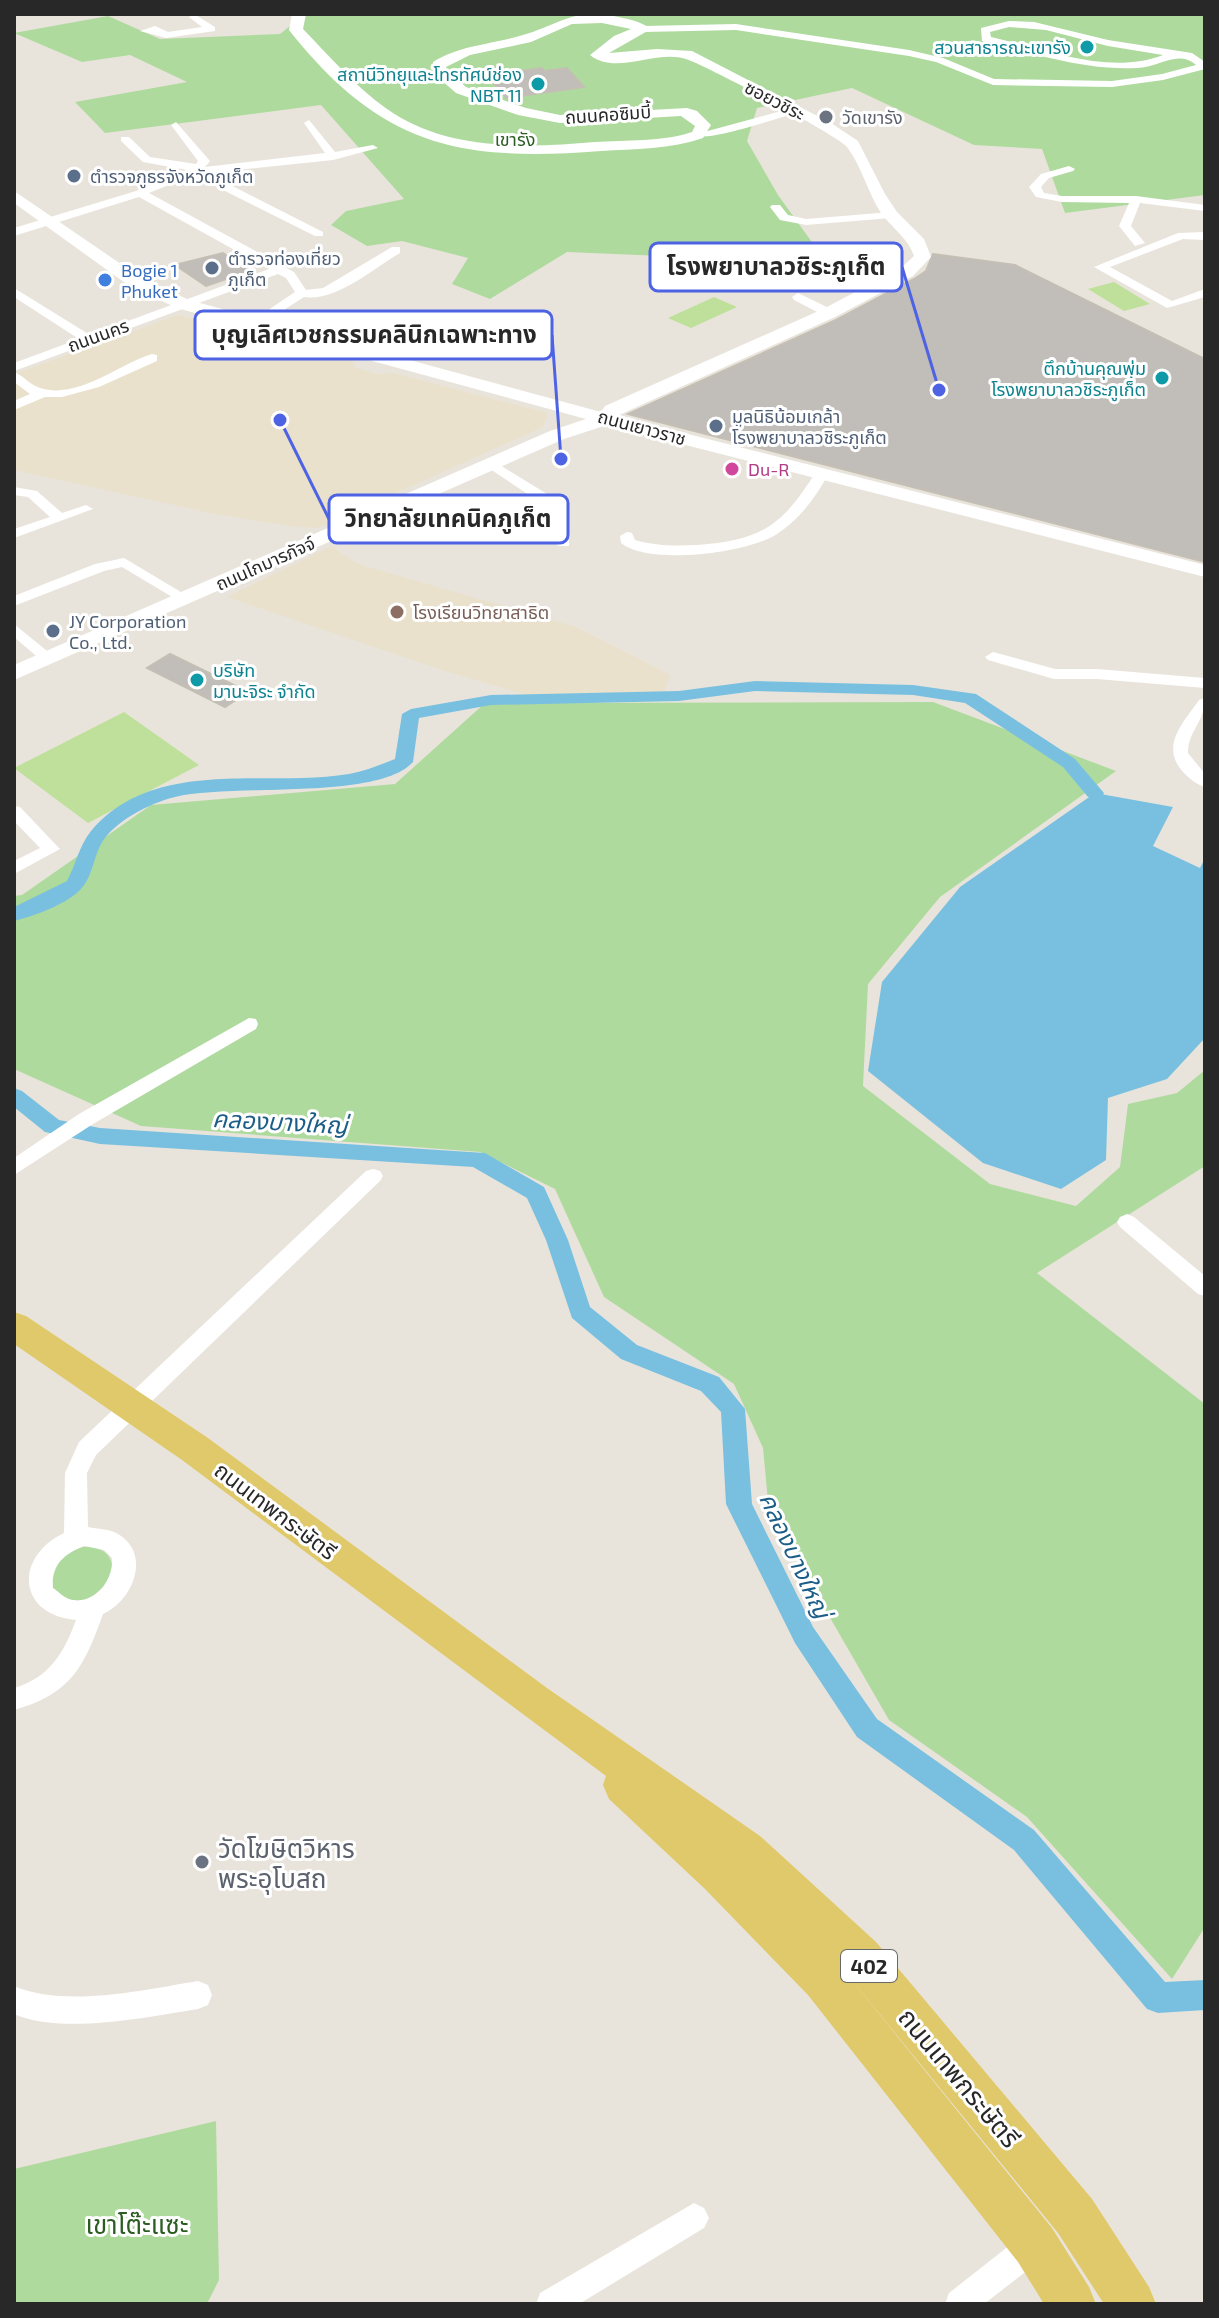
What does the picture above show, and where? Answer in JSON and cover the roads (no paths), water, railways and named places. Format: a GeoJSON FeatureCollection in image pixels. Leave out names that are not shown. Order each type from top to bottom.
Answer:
{"type":"FeatureCollection","features":[{"type":"Feature","properties":{"kind":"main road","name":"ถนนเทพกระษัตรี"},"geometry":{"type":"LineString","coordinates":[[14,1326],[195,1449],[533,1701],[732,1862],[861,1957],[1075,2216],[1132,2304]]}},
{"type":"Feature","properties":{"kind":"main road","name":"ถนนเทพกระษัตรี"},"geometry":{"type":"LineString","coordinates":[[732,1862],[1035,2245],[1072,2304]]}},
{"type":"Feature","properties":{"kind":"street","name":"ถนนคอซิมบี้"},"geometry":{"type":"LineString","coordinates":[[299,14],[296,30],[332,68],[369,102],[416,132],[453,142],[515,148],[584,148],[686,139],[698,135],[703,125],[692,114],[682,111],[560,119],[523,112],[461,90],[440,73],[438,65],[450,56],[480,47],[533,38],[560,23],[589,18],[616,19],[644,29],[736,27],[909,53],[939,60],[993,82],[1112,84],[1163,77],[1203,66],[1199,59],[1168,54]]}},
{"type":"Feature","properties":{"kind":"street"},"geometry":{"type":"LineString","coordinates":[[145,31],[155,29],[166,35],[211,29],[195,15]]}},
{"type":"Feature","properties":{"kind":"street"},"geometry":{"type":"LineString","coordinates":[[1021,23],[1168,54],[1147,65],[1090,63],[992,42],[986,39],[984,31],[994,26],[1021,23]]}},
{"type":"Feature","properties":{"kind":"street","name":"ซอยวชิระ"},"geometry":{"type":"LineString","coordinates":[[606,419],[612,410],[829,313],[921,262],[923,254],[918,243],[891,215],[853,144],[796,110],[687,54],[657,53],[617,59],[597,55],[619,39],[644,29]]}},
{"type":"Feature","properties":{"kind":"street"},"geometry":{"type":"LineString","coordinates":[[1077,35],[1205,48]]}},
{"type":"Feature","properties":{"kind":"street"},"geometry":{"type":"LineString","coordinates":[[698,135],[721,132],[743,123],[796,110]]}},
{"type":"Feature","properties":{"kind":"street"},"geometry":{"type":"LineString","coordinates":[[309,123],[333,157]]}},
{"type":"Feature","properties":{"kind":"street"},"geometry":{"type":"LineString","coordinates":[[176,125],[204,161],[196,170]]}},
{"type":"Feature","properties":{"kind":"street"},"geometry":{"type":"LineString","coordinates":[[125,139],[147,160],[196,170],[319,234]]}},
{"type":"Feature","properties":{"kind":"street"},"geometry":{"type":"LineString","coordinates":[[14,232],[140,193],[196,170],[333,157],[373,148]]}},
{"type":"Feature","properties":{"kind":"street"},"geometry":{"type":"LineString","coordinates":[[1069,169],[1045,176],[1035,187],[1040,195],[1069,202],[1089,198],[1136,199],[1205,208]]}},
{"type":"Feature","properties":{"kind":"street"},"geometry":{"type":"LineString","coordinates":[[140,193],[293,278],[302,293]]}},
{"type":"Feature","properties":{"kind":"street","name":"ถนนเยาวราช"},"geometry":{"type":"LineString","coordinates":[[14,196],[145,288],[183,304],[606,419],[1205,571]]}},
{"type":"Feature","properties":{"kind":"street"},"geometry":{"type":"LineString","coordinates":[[1136,199],[1125,226],[1139,243]]}},
{"type":"Feature","properties":{"kind":"street"},"geometry":{"type":"LineString","coordinates":[[776,207],[784,218],[799,222],[891,215]]}},
{"type":"Feature","properties":{"kind":"street"},"geometry":{"type":"LineString","coordinates":[[1205,236],[1182,235],[1100,267],[1171,305],[1205,293]]}},
{"type":"Feature","properties":{"kind":"street"},"geometry":{"type":"LineString","coordinates":[[252,325],[302,293],[315,295],[327,291],[396,250]]}},
{"type":"Feature","properties":{"kind":"street","name":"ถนนนคร"},"geometry":{"type":"LineString","coordinates":[[14,367],[277,270]]}},
{"type":"Feature","properties":{"kind":"street"},"geometry":{"type":"LineString","coordinates":[[14,292],[88,339]]}},
{"type":"Feature","properties":{"kind":"street"},"geometry":{"type":"LineString","coordinates":[[798,297],[829,313]]}},
{"type":"Feature","properties":{"kind":"street"},"geometry":{"type":"LineString","coordinates":[[14,312],[34,304]]}},
{"type":"Feature","properties":{"kind":"street"},"geometry":{"type":"LineString","coordinates":[[14,406],[43,393],[82,388],[152,358]]}},
{"type":"Feature","properties":{"kind":"street"},"geometry":{"type":"LineString","coordinates":[[14,376],[43,393]]}},
{"type":"Feature","properties":{"kind":"street"},"geometry":{"type":"LineString","coordinates":[[552,403],[564,433]]}},
{"type":"Feature","properties":{"kind":"street","name":"ถนนโกมารภัจจ์"},"geometry":{"type":"LineString","coordinates":[[14,673],[564,433],[606,419]]}},
{"type":"Feature","properties":{"kind":"street"},"geometry":{"type":"LineString","coordinates":[[492,464],[542,497],[542,507],[535,520],[536,529],[564,543]]}},
{"type":"Feature","properties":{"kind":"street"},"geometry":{"type":"LineString","coordinates":[[627,536],[628,543],[639,546],[682,549],[751,542],[799,509],[822,473]]}},
{"type":"Feature","properties":{"kind":"street"},"geometry":{"type":"LineString","coordinates":[[14,491],[32,494],[60,518]]}},
{"type":"Feature","properties":{"kind":"street"},"geometry":{"type":"LineString","coordinates":[[14,534],[86,509]]}},
{"type":"Feature","properties":{"kind":"street"},"geometry":{"type":"LineString","coordinates":[[14,601],[117,562],[134,567],[184,598]]}},
{"type":"Feature","properties":{"kind":"street"},"geometry":{"type":"LineString","coordinates":[[14,629],[47,658]]}},
{"type":"Feature","properties":{"kind":"street"},"geometry":{"type":"LineString","coordinates":[[993,657],[1054,674],[1097,674],[1205,683]]}},
{"type":"Feature","properties":{"kind":"street"},"geometry":{"type":"LineString","coordinates":[[1205,703],[1180,739],[1179,753],[1185,768],[1205,782]]}},
{"type":"Feature","properties":{"kind":"street"},"geometry":{"type":"LineString","coordinates":[[14,811],[51,849],[14,868]]}},
{"type":"Feature","properties":{"kind":"street"},"geometry":{"type":"LineString","coordinates":[[14,1168],[77,1125],[249,1024]]}},
{"type":"Feature","properties":{"kind":"street"},"geometry":{"type":"LineString","coordinates":[[76,1539],[76,1473],[87,1449],[373,1176]]}},
{"type":"Feature","properties":{"kind":"street"},"geometry":{"type":"LineString","coordinates":[[1127,1222],[1201,1278]]}},
{"type":"Feature","properties":{"kind":"street"},"geometry":{"type":"LineString","coordinates":[[98,1536],[111,1541],[121,1549],[127,1560],[127,1572],[113,1597],[93,1607],[72,1611],[60,1608],[42,1593],[40,1583],[45,1560],[55,1549],[76,1539],[98,1536]]}},
{"type":"Feature","properties":{"kind":"street"},"geometry":{"type":"LineString","coordinates":[[14,1699],[38,1694],[64,1671],[78,1649],[93,1607]]}},
{"type":"Feature","properties":{"kind":"street"},"geometry":{"type":"LineString","coordinates":[[14,2000],[34,2009],[123,2007],[198,1995]]}},
{"type":"Feature","properties":{"kind":"street"},"geometry":{"type":"LineString","coordinates":[[557,2302],[694,2218]]}},
{"type":"Feature","properties":{"kind":"street"},"geometry":{"type":"LineString","coordinates":[[960,2304],[1035,2245]]}},
{"type":"Feature","properties":{"kind":"water"},"geometry":{"type":"Polygon","coordinates":[[[1095,793],[1173,807],[1153,846],[1200,868],[1205,858],[1205,1038],[1167,1079],[1108,1098],[1106,1160],[1061,1189],[983,1163],[868,1071],[882,982],[960,887],[1095,793]]]}},
{"type":"Feature","properties":{"kind":"waterway"},"geometry":{"type":"LineString","coordinates":[[14,915],[74,885],[97,836],[126,812],[149,800],[199,786],[319,783],[377,773],[404,762],[411,714],[491,700],[679,696],[755,686],[913,690],[970,698],[1069,763],[1095,793]]}},
{"type":"Feature","properties":{"kind":"waterway","name":"คลองบางใหญ่"},"geometry":{"type":"LineString","coordinates":[[14,1096],[53,1126],[100,1136],[477,1159],[536,1193],[557,1240],[580,1312],[629,1352],[710,1384],[733,1409],[739,1504],[804,1635],[867,1728],[1024,1840],[1158,1998],[1205,1995]]}},
{"type":"Feature","properties":{"kind":"place","name":"สวนสาธารณะเขารัง"},"geometry":{"type":"Point","coordinates":[1087,47]}},
{"type":"Feature","properties":{"kind":"place","name":"สถานีวิทยุและโทรทัศน์ช่อง NBT 11"},"geometry":{"type":"Point","coordinates":[538,84]}},
{"type":"Feature","properties":{"kind":"place","name":"วัดเขารัง"},"geometry":{"type":"Point","coordinates":[826,117]}},
{"type":"Feature","properties":{"kind":"place","name":"ตำรวจภูธรจังหวัดภูเก็ต"},"geometry":{"type":"Point","coordinates":[74,176]}},
{"type":"Feature","properties":{"kind":"place","name":"ตำรวจท่องเที่ยว ภูเก็ต"},"geometry":{"type":"Point","coordinates":[212,268]}},
{"type":"Feature","properties":{"kind":"place","name":"Bogie 1 Phuket"},"geometry":{"type":"Point","coordinates":[105,280]}},
{"type":"Feature","properties":{"kind":"place","name":"ตึกบ้านคุณพุ่ม โรงพยาบาลวชิระภูเก็ต"},"geometry":{"type":"Point","coordinates":[1162,378]}},
{"type":"Feature","properties":{"kind":"place","name":"โรงพยาบาลวชิระภูเก็ต"},"geometry":{"type":"Point","coordinates":[939,390]}},
{"type":"Feature","properties":{"kind":"place","name":"วิทยาลัยเทคนิคภูเก็ต"},"geometry":{"type":"Point","coordinates":[280,420]}},
{"type":"Feature","properties":{"kind":"place","name":"มูลนิธิน้อมเกล้า โรงพยาบาลวชิระภูเก็ต"},"geometry":{"type":"Point","coordinates":[716,426]}},
{"type":"Feature","properties":{"kind":"place","name":"บุญเลิศเวชกรรมคลินิกเฉพาะทาง"},"geometry":{"type":"Point","coordinates":[561,459]}},
{"type":"Feature","properties":{"kind":"place","name":"Du-R"},"geometry":{"type":"Point","coordinates":[732,469]}},
{"type":"Feature","properties":{"kind":"place","name":"โรงเรียนวิทยาสาธิต"},"geometry":{"type":"Point","coordinates":[397,612]}},
{"type":"Feature","properties":{"kind":"place","name":"JY Corporation Co., Ltd."},"geometry":{"type":"Point","coordinates":[53,631]}},
{"type":"Feature","properties":{"kind":"place","name":"บริษัท มานะจิระ จำกัด"},"geometry":{"type":"Point","coordinates":[197,680]}},
{"type":"Feature","properties":{"kind":"place","name":"วัดโฆษิตวิหาร พระอุโบสถ"},"geometry":{"type":"Point","coordinates":[202,1862]}},
{"type":"Feature","properties":{"kind":"park label","name":"เขารัง"},"geometry":{"type":"Point","coordinates":[515,139]}},
{"type":"Feature","properties":{"kind":"park label","name":"เขาโต๊ะแซะ"},"geometry":{"type":"Point","coordinates":[137,2223]}}]}
